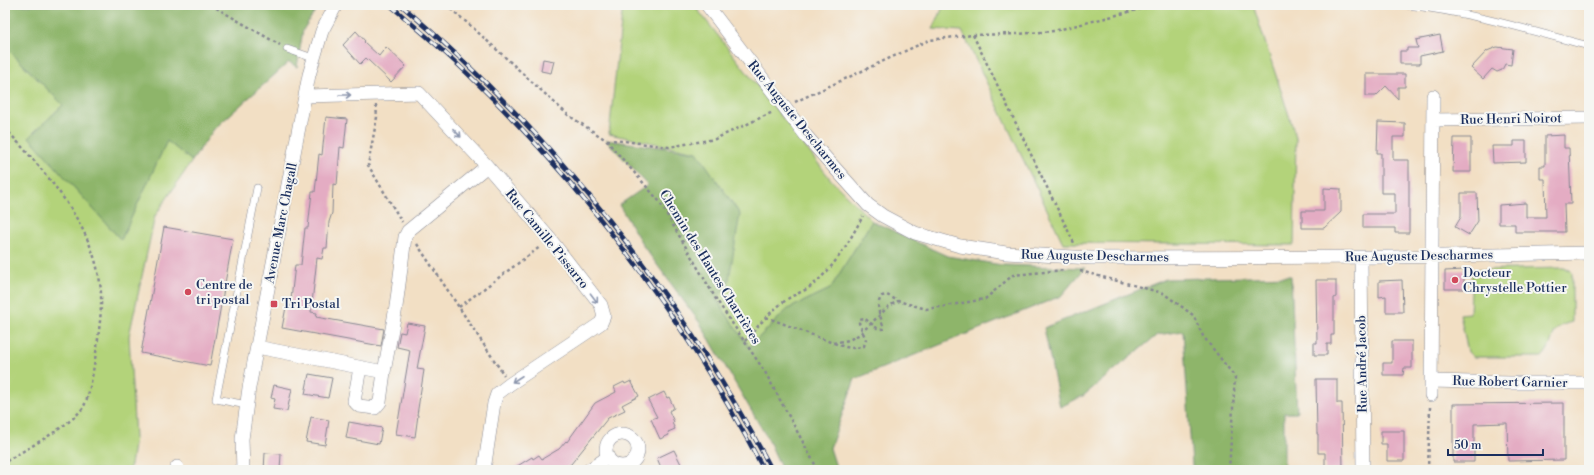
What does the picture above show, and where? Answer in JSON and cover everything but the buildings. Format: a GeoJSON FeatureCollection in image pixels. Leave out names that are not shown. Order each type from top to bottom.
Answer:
{"type":"FeatureCollection","features":[{"type":"Feature","properties":{"kind":"street","name":"Avenue Marc Chagall"},"geometry":{"type":"LineString","coordinates":[[243,470],[242,439],[256,347],[313,58],[322,31],[336,5]]}},
{"type":"Feature","properties":{"kind":"street","name":"Rue Auguste Descharmes"},"geometry":{"type":"LineString","coordinates":[[707,5],[807,137],[868,205],[883,216],[916,233],[960,246],[1006,253],[1081,258],[1361,258],[1589,253]]}},
{"type":"Feature","properties":{"kind":"street","name":"Rue Camille Pissarro"},"geometry":{"type":"LineString","coordinates":[[306,96],[419,93],[488,166],[550,239],[600,306],[604,316],[601,323],[497,394],[494,403],[484,470]]}},
{"type":"Feature","properties":{"kind":"street"},"geometry":{"type":"LineString","coordinates":[[1431,395],[1433,96]]}},
{"type":"Feature","properties":{"kind":"street","name":"Rue Henri Noirot"},"geometry":{"type":"LineString","coordinates":[[1433,120],[1589,118]]}},
{"type":"Feature","properties":{"kind":"street"},"geometry":{"type":"LineString","coordinates":[[360,368],[354,401],[359,406],[375,408],[380,402],[396,307],[405,237],[408,231],[488,166]]}},
{"type":"Feature","properties":{"kind":"street","name":"Rue André Jacob"},"geometry":{"type":"LineString","coordinates":[[1361,258],[1363,470]]}},
{"type":"Feature","properties":{"kind":"street"},"geometry":{"type":"LineString","coordinates":[[256,347],[384,372]]}},
{"type":"Feature","properties":{"kind":"street","name":"Rue Robert Garnier"},"geometry":{"type":"LineString","coordinates":[[1431,381],[1589,383]]}},
{"type":"Feature","properties":{"kind":"street"},"geometry":{"type":"LineString","coordinates":[[627,435],[635,441],[638,451],[631,467],[615,464],[608,457],[606,447],[608,442],[616,436],[627,435]]}},
{"type":"Feature","properties":{"kind":"street"},"geometry":{"type":"LineString","coordinates":[[589,470],[608,457]]}},
{"type":"Feature","properties":{"kind":"lane"},"geometry":{"type":"LineString","coordinates":[[1407,5],[1432,8],[1502,22],[1589,46]]}},
{"type":"Feature","properties":{"kind":"lane"},"geometry":{"type":"LineString","coordinates":[[287,48],[313,58]]}},
{"type":"Feature","properties":{"kind":"lane"},"geometry":{"type":"LineString","coordinates":[[247,405],[216,398],[257,188]]}},
{"type":"Feature","properties":{"kind":"path"},"geometry":{"type":"LineString","coordinates":[[211,5],[287,48]]}},
{"type":"Feature","properties":{"kind":"path","name":"Chemin des Hautes Charrières"},"geometry":{"type":"LineString","coordinates":[[446,5],[568,115],[606,140],[659,201],[716,299],[764,372],[818,470]]}},
{"type":"Feature","properties":{"kind":"path"},"geometry":{"type":"LineString","coordinates":[[1081,258],[973,35],[1018,34],[1054,31],[1156,5]]}},
{"type":"Feature","properties":{"kind":"path"},"geometry":{"type":"LineString","coordinates":[[375,95],[377,117],[368,165],[408,231],[510,384]]}},
{"type":"Feature","properties":{"kind":"path"},"geometry":{"type":"LineString","coordinates":[[5,128],[35,161],[74,215],[86,237],[98,272],[101,314],[92,378],[84,406],[73,419],[5,462]]}},
{"type":"Feature","properties":{"kind":"path"},"geometry":{"type":"LineString","coordinates":[[745,342],[766,317],[788,299],[815,284],[834,264],[849,241],[868,205]]}},
{"type":"Feature","properties":{"kind":"path"},"geometry":{"type":"LineString","coordinates":[[459,307],[550,239]]}},
{"type":"Feature","properties":{"kind":"path"},"geometry":{"type":"LineString","coordinates":[[1073,269],[1162,293],[1193,316],[1202,336],[1235,377],[1229,470]]}},
{"type":"Feature","properties":{"kind":"path"},"geometry":{"type":"LineString","coordinates":[[766,317],[847,348],[857,348],[864,346],[866,340],[859,323],[860,319],[864,318],[877,328],[883,330],[883,321],[877,308],[878,301],[882,296],[887,295],[898,301],[926,309],[985,299],[1013,275],[1066,270]]}},
{"type":"Feature","properties":{"kind":"path"},"geometry":{"type":"LineString","coordinates":[[833,343],[849,340],[863,332],[889,306],[898,301]]}},
{"type":"Feature","properties":{"kind":"path"},"geometry":{"type":"LineString","coordinates":[[1428,470],[1431,395]]}},
{"type":"Feature","properties":{"kind":"green space"},"geometry":{"type":"Polygon","coordinates":[[[5,5],[319,5],[303,30],[297,67],[289,62],[214,129],[192,161],[167,141],[121,240],[29,137],[63,105],[5,46],[5,5]]]}},
{"type":"Feature","properties":{"kind":"green space"},"geometry":{"type":"Polygon","coordinates":[[[623,5],[694,5],[832,181],[872,221],[830,289],[788,309],[749,347],[716,299],[697,152],[609,134],[623,5]]]}},
{"type":"Feature","properties":{"kind":"green space"},"geometry":{"type":"Polygon","coordinates":[[[953,5],[1253,5],[1296,137],[1294,245],[1063,243],[962,31],[933,29],[943,7],[953,5]]]}},
{"type":"Feature","properties":{"kind":"green space"},"geometry":{"type":"Polygon","coordinates":[[[5,46],[63,105],[29,137],[121,239],[167,140],[192,161],[155,216],[129,336],[135,438],[131,465],[128,470],[5,470],[5,46]]]}},
{"type":"Feature","properties":{"kind":"green space"},"geometry":{"type":"Polygon","coordinates":[[[606,140],[697,152],[740,214],[728,285],[716,299],[749,347],[788,309],[830,289],[872,221],[947,256],[1002,265],[1085,268],[1061,296],[855,379],[830,448],[837,470],[782,470],[769,441],[700,323],[644,247],[619,205],[648,185],[606,140]]]}},
{"type":"Feature","properties":{"kind":"green space"},"geometry":{"type":"Polygon","coordinates":[[[1564,268],[1572,273],[1572,322],[1558,328],[1547,351],[1542,357],[1473,357],[1468,352],[1460,314],[1470,313],[1472,270],[1564,268]]]}},
{"type":"Feature","properties":{"kind":"green space"},"geometry":{"type":"Polygon","coordinates":[[[1291,276],[1297,413],[1284,413],[1284,470],[1194,470],[1192,465],[1183,331],[1157,335],[1083,396],[1060,407],[1044,328],[1166,279],[1291,276]]]}},
{"type":"Feature","properties":{"kind":"railway"},"geometry":{"type":"LineString","coordinates":[[390,5],[473,79],[557,168],[596,215],[634,263],[703,364],[764,470]]}},
{"type":"Feature","properties":{"kind":"railway"},"geometry":{"type":"LineString","coordinates":[[401,5],[458,55],[511,108],[561,163],[609,220],[654,279],[696,340],[735,404],[772,470]]}},
{"type":"Feature","properties":{"kind":"place","name":"Docteur Chrystelle Pottier"},"geometry":{"type":"Point","coordinates":[1455,280]}},
{"type":"Feature","properties":{"kind":"place","name":"Centre de tri postal"},"geometry":{"type":"Point","coordinates":[188,292]}},
{"type":"Feature","properties":{"kind":"place","name":"Tri Postal"},"geometry":{"type":"Point","coordinates":[274,304]}}]}
